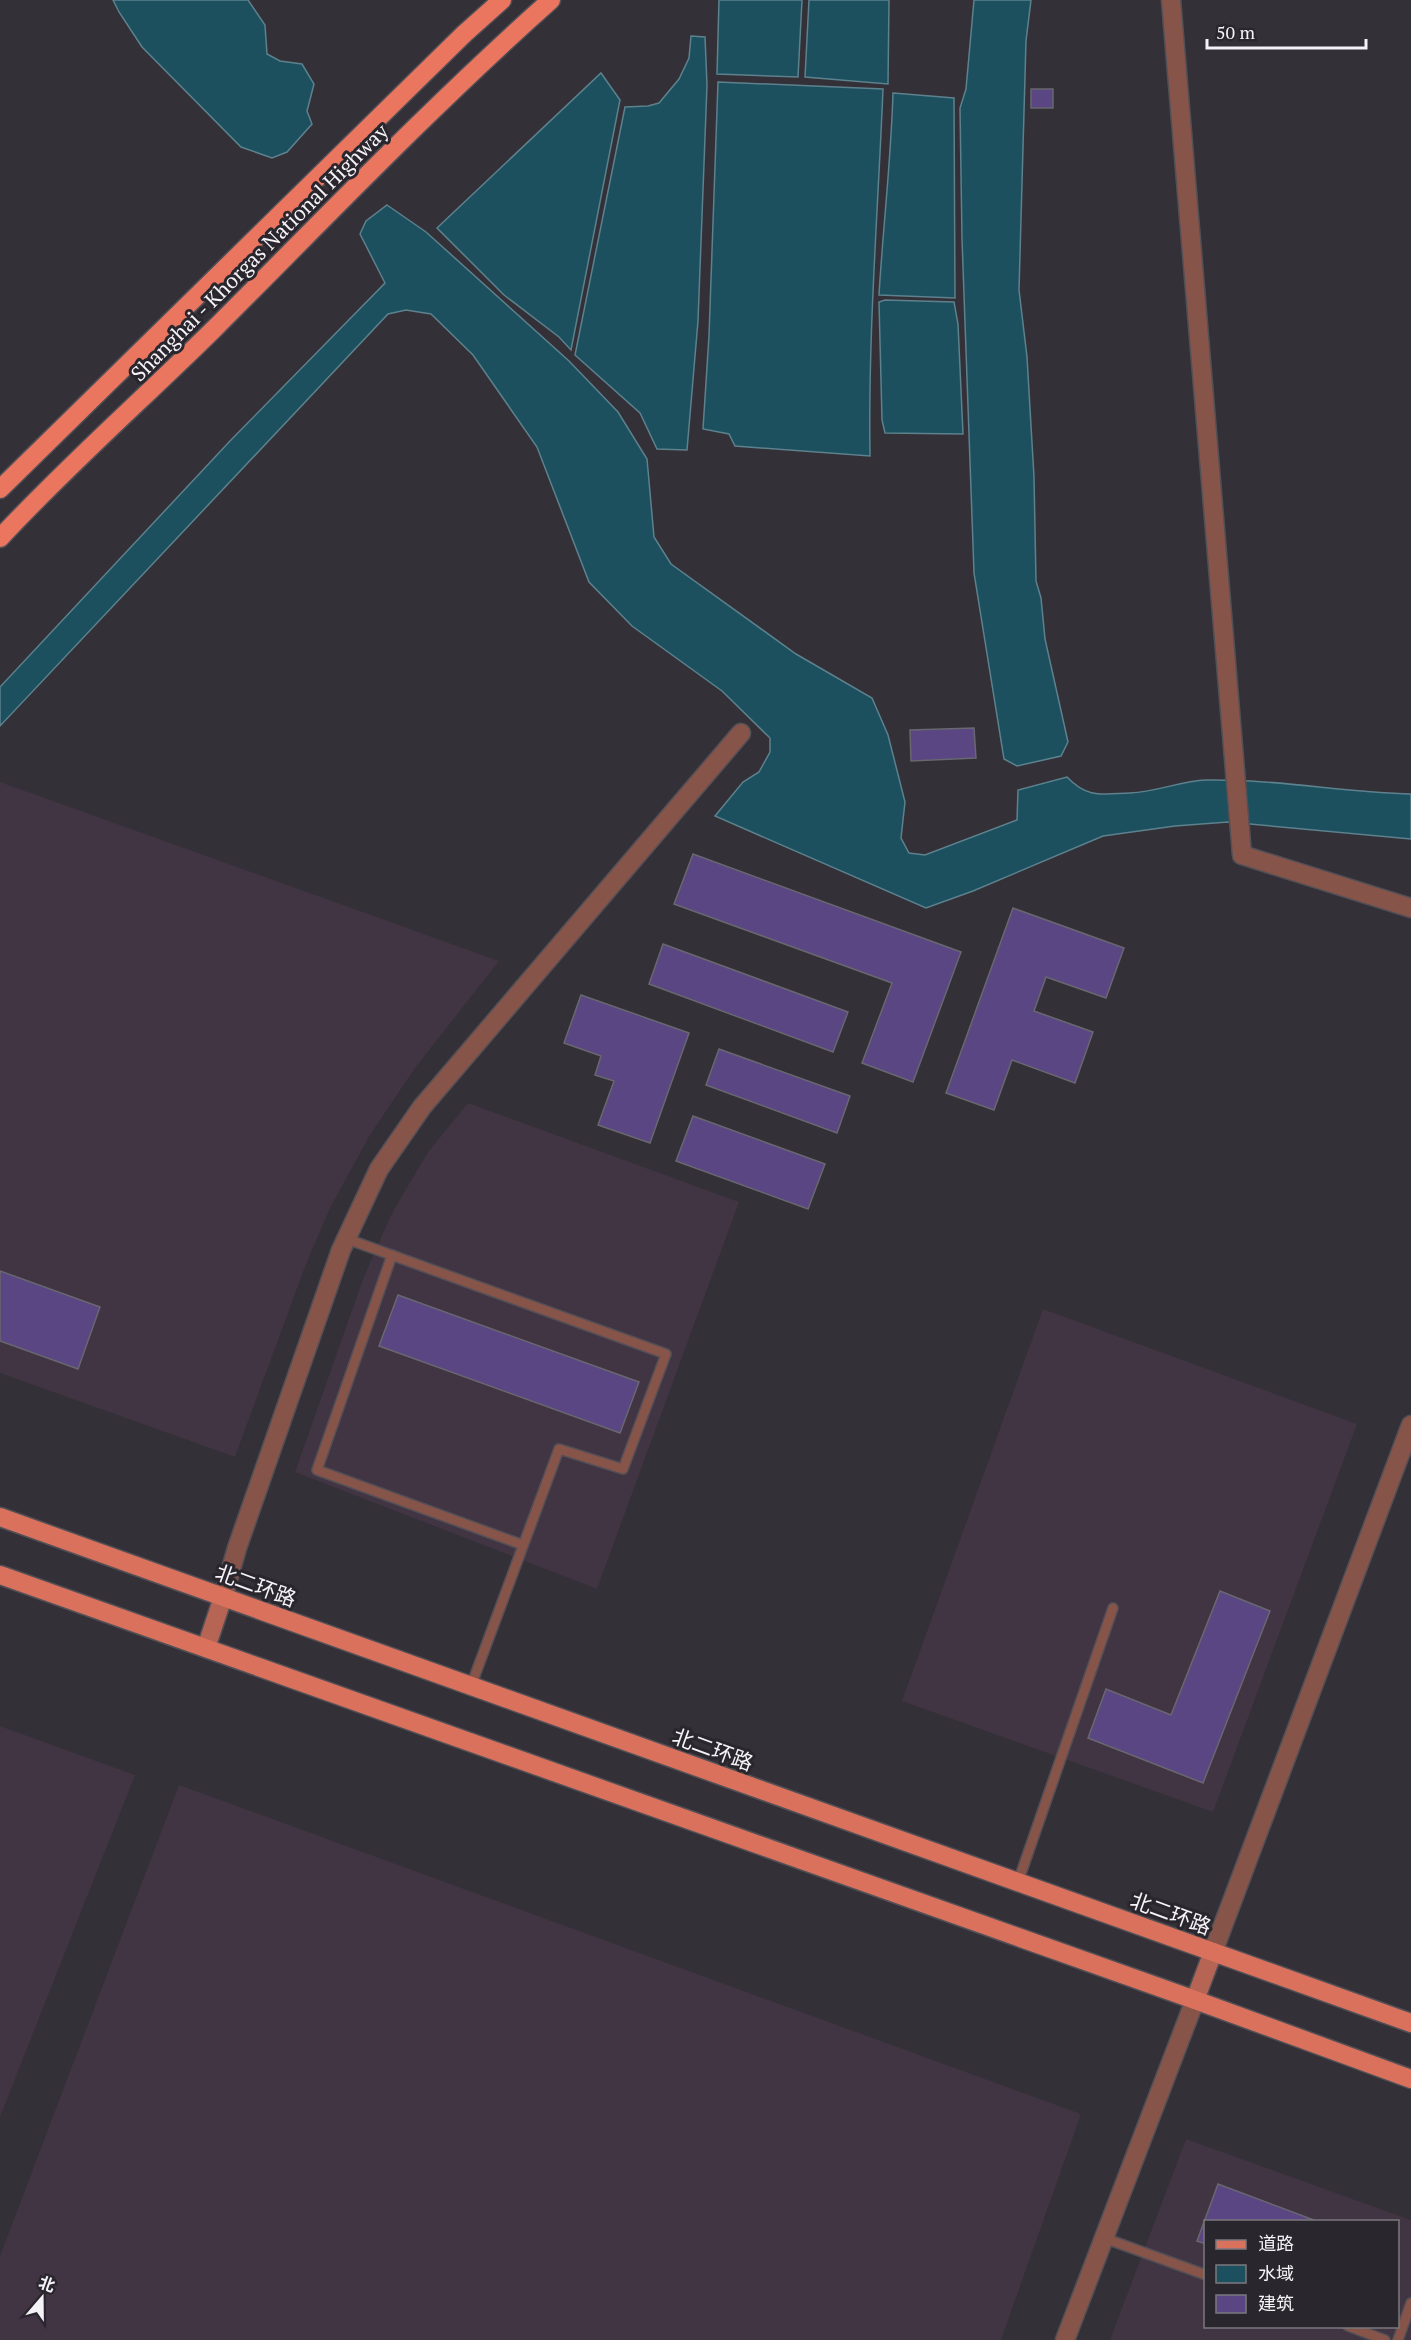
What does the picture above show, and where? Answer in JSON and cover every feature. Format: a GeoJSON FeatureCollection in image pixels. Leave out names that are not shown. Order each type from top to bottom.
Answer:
{"type":"FeatureCollection","features":[{"type":"Feature","properties":{"kind":"highway","name":"Shanghai - Khorgas National Highway"},"geometry":{"type":"LineString","coordinates":[[0,489],[502,0]]}},
{"type":"Feature","properties":{"kind":"highway","name":"Shanghai - Khorgas National Highway"},"geometry":{"type":"LineString","coordinates":[[0,538],[31,505],[141,401],[484,59],[551,0]]}},
{"type":"Feature","properties":{"kind":"main road","name":"北二环路"},"geometry":{"type":"LineString","coordinates":[[0,1517],[1411,2024]]}},
{"type":"Feature","properties":{"kind":"main road"},"geometry":{"type":"LineString","coordinates":[[0,1575],[1411,2079]]}},
{"type":"Feature","properties":{"kind":"main road"},"geometry":{"type":"LineString","coordinates":[[206,1648],[223,1597]]}},
{"type":"Feature","properties":{"kind":"main road"},"geometry":{"type":"LineString","coordinates":[[1195,2000],[1213,1952]]}},
{"type":"Feature","properties":{"kind":"street"},"geometry":{"type":"LineString","coordinates":[[1171,0],[1242,855],[1411,908]]}},
{"type":"Feature","properties":{"kind":"street"},"geometry":{"type":"LineString","coordinates":[[223,1597],[237,1548],[346,1239],[379,1169],[422,1107],[741,733]]}},
{"type":"Feature","properties":{"kind":"street"},"geometry":{"type":"LineString","coordinates":[[1213,1952],[1411,1425]]}},
{"type":"Feature","properties":{"kind":"street"},"geometry":{"type":"LineString","coordinates":[[1065,2340],[1195,2000]]}},
{"type":"Feature","properties":{"kind":"lane"},"geometry":{"type":"LineString","coordinates":[[346,1239],[666,1354],[623,1469],[559,1449],[471,1686]]}},
{"type":"Feature","properties":{"kind":"lane"},"geometry":{"type":"LineString","coordinates":[[392,1255],[317,1470],[523,1545]]}},
{"type":"Feature","properties":{"kind":"lane"},"geometry":{"type":"LineString","coordinates":[[1018,1882],[1113,1608]]}},
{"type":"Feature","properties":{"kind":"lane"},"geometry":{"type":"LineString","coordinates":[[1104,2238],[1204,2274]]}},
{"type":"Feature","properties":{"kind":"lane"},"geometry":{"type":"LineString","coordinates":[[1398,2340],[1411,2303]]}},
{"type":"Feature","properties":{"kind":"lane"},"geometry":{"type":"LineString","coordinates":[[1352,2328],[1385,2340]]}},
{"type":"Feature","properties":{"kind":"shaded area"},"geometry":{"type":"Polygon","coordinates":[[[0,782],[499,961],[415,1068],[370,1135],[331,1206],[306,1264],[235,1457],[0,1373],[0,782]]]}},
{"type":"Feature","properties":{"kind":"shaded area"},"geometry":{"type":"Polygon","coordinates":[[[468,1103],[739,1202],[597,1589],[295,1472],[363,1279],[392,1213],[428,1152],[468,1103]]]}},
{"type":"Feature","properties":{"kind":"shaded area"},"geometry":{"type":"Polygon","coordinates":[[[1043,1309],[1357,1424],[1213,1812],[902,1701],[1043,1309]]]}},
{"type":"Feature","properties":{"kind":"shaded area"},"geometry":{"type":"Polygon","coordinates":[[[0,1726],[135,1775],[0,2117],[0,1726]]]}},
{"type":"Feature","properties":{"kind":"shaded area"},"geometry":{"type":"Polygon","coordinates":[[[179,1785],[1081,2114],[1001,2340],[0,2340],[0,2256],[179,1785]]]}},
{"type":"Feature","properties":{"kind":"shaded area"},"geometry":{"type":"Polygon","coordinates":[[[1186,2139],[1411,2220],[1411,2340],[1110,2340],[1186,2139]]]}},
{"type":"Feature","properties":{"kind":"water"},"geometry":{"type":"Polygon","coordinates":[[[113,0],[248,0],[265,25],[267,54],[280,61],[302,64],[314,84],[307,111],[312,124],[287,152],[272,158],[241,147],[142,47],[113,0]]]}},
{"type":"Feature","properties":{"kind":"water"},"geometry":{"type":"Polygon","coordinates":[[[719,0],[802,0],[798,77],[717,74],[719,0]]]}},
{"type":"Feature","properties":{"kind":"water"},"geometry":{"type":"Polygon","coordinates":[[[809,0],[889,0],[888,84],[805,77],[809,0]]]}},
{"type":"Feature","properties":{"kind":"water"},"geometry":{"type":"Polygon","coordinates":[[[974,0],[1031,0],[1026,41],[1019,290],[1027,357],[1034,477],[1036,581],[1041,598],[1045,639],[1068,742],[1061,756],[1017,766],[1004,759],[974,573],[962,239],[960,108],[966,89],[974,0]]]}},
{"type":"Feature","properties":{"kind":"water"},"geometry":{"type":"Polygon","coordinates":[[[691,36],[705,37],[707,85],[698,321],[687,450],[657,449],[640,413],[575,355],[625,107],[659,103],[679,79],[689,58],[691,36]]]}},
{"type":"Feature","properties":{"kind":"water"},"geometry":{"type":"Polygon","coordinates":[[[601,73],[620,100],[571,350],[559,337],[504,295],[437,228],[601,73]]]}},
{"type":"Feature","properties":{"kind":"water"},"geometry":{"type":"Polygon","coordinates":[[[718,82],[883,89],[872,318],[870,456],[735,446],[729,434],[703,429],[709,336],[718,82]]]}},
{"type":"Feature","properties":{"kind":"water"},"geometry":{"type":"Polygon","coordinates":[[[893,93],[954,98],[955,298],[879,295],[893,93]]]}},
{"type":"Feature","properties":{"kind":"water"},"geometry":{"type":"Polygon","coordinates":[[[387,205],[426,232],[569,361],[618,412],[647,459],[654,537],[671,564],[796,654],[872,698],[888,735],[905,802],[901,838],[909,853],[925,855],[1017,820],[1018,790],[1067,777],[1082,789],[1096,794],[1140,792],[1206,780],[1232,780],[1411,794],[1411,839],[1228,822],[1175,826],[1103,836],[973,891],[926,908],[715,816],[743,782],[759,772],[770,752],[770,738],[722,691],[632,626],[589,582],[537,447],[473,355],[431,314],[406,310],[388,314],[0,726],[0,687],[230,441],[385,283],[360,234],[366,221],[387,205]]]}},
{"type":"Feature","properties":{"kind":"water"},"geometry":{"type":"Polygon","coordinates":[[[885,300],[954,302],[958,324],[963,434],[885,433],[882,420],[879,302],[885,300]]]}},
{"type":"Feature","properties":{"kind":"building"},"geometry":{"type":"Polygon","coordinates":[[[1031,89],[1053,89],[1053,108],[1031,108],[1031,89]]]}},
{"type":"Feature","properties":{"kind":"building"},"geometry":{"type":"Polygon","coordinates":[[[974,728],[976,758],[911,761],[910,730],[974,728]]]}},
{"type":"Feature","properties":{"kind":"building"},"geometry":{"type":"Polygon","coordinates":[[[693,854],[961,952],[913,1082],[862,1063],[892,983],[674,904],[693,854]]]}},
{"type":"Feature","properties":{"kind":"building"},"geometry":{"type":"Polygon","coordinates":[[[1013,908],[1124,948],[1106,998],[1046,977],[1034,1011],[1093,1032],[1075,1083],[1012,1060],[994,1110],[946,1093],[1013,908]]]}},
{"type":"Feature","properties":{"kind":"building"},"geometry":{"type":"Polygon","coordinates":[[[663,944],[848,1012],[833,1052],[649,984],[663,944]]]}},
{"type":"Feature","properties":{"kind":"building"},"geometry":{"type":"Polygon","coordinates":[[[581,995],[689,1033],[650,1143],[598,1125],[614,1081],[595,1075],[601,1056],[564,1043],[581,995]]]}},
{"type":"Feature","properties":{"kind":"building"},"geometry":{"type":"Polygon","coordinates":[[[719,1049],[850,1096],[837,1133],[706,1085],[719,1049]]]}},
{"type":"Feature","properties":{"kind":"building"},"geometry":{"type":"Polygon","coordinates":[[[693,1116],[825,1164],[808,1209],[676,1161],[693,1116]]]}},
{"type":"Feature","properties":{"kind":"building"},"geometry":{"type":"Polygon","coordinates":[[[0,1271],[100,1307],[78,1369],[0,1341],[0,1271]]]}},
{"type":"Feature","properties":{"kind":"building"},"geometry":{"type":"Polygon","coordinates":[[[398,1295],[639,1382],[620,1433],[379,1346],[398,1295]]]}},
{"type":"Feature","properties":{"kind":"building"},"geometry":{"type":"Polygon","coordinates":[[[1220,1591],[1270,1611],[1203,1783],[1088,1738],[1106,1689],[1171,1715],[1220,1591]]]}},
{"type":"Feature","properties":{"kind":"building"},"geometry":{"type":"Polygon","coordinates":[[[1218,2184],[1314,2220],[1205,2220],[1218,2184]]]}},
{"type":"Feature","properties":{"kind":"building"},"geometry":{"type":"Polygon","coordinates":[[[1204,2222],[1204,2243],[1197,2241],[1204,2222]]]}}]}
